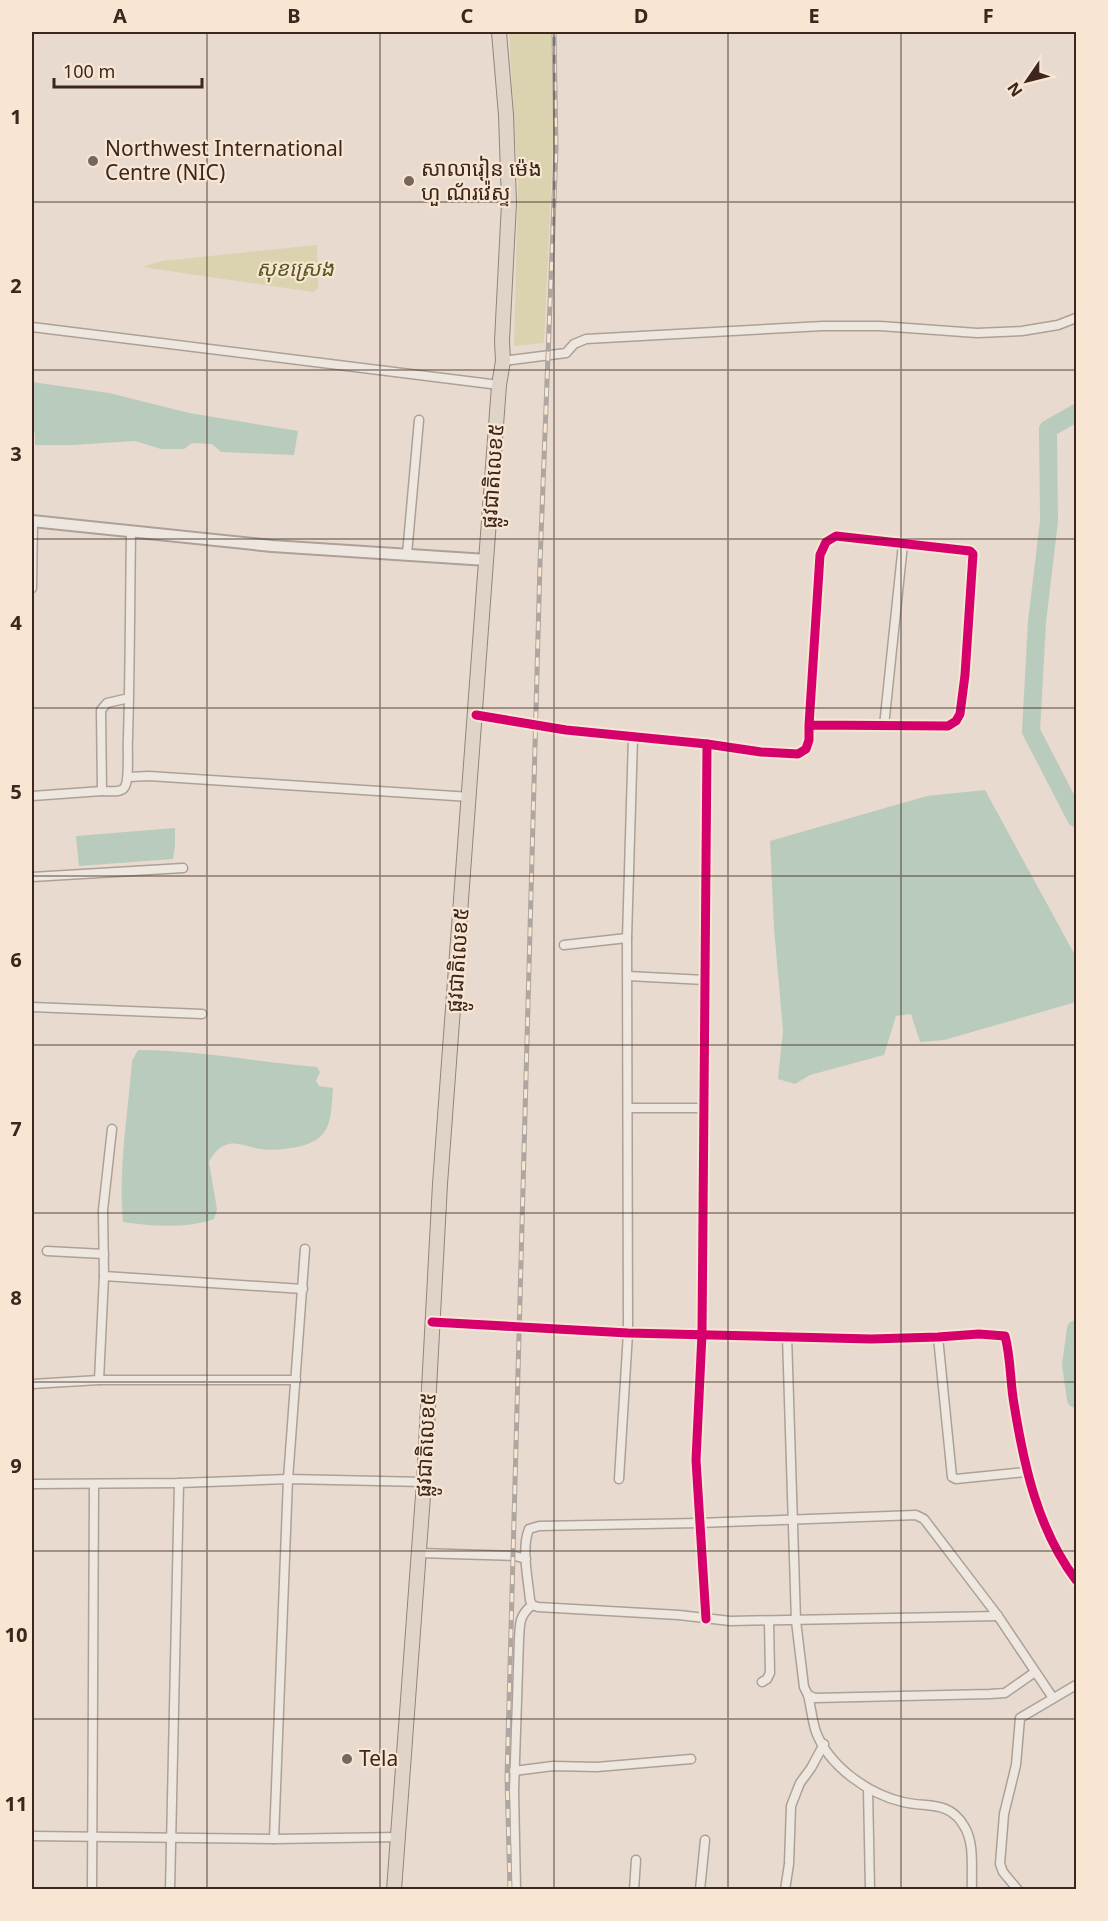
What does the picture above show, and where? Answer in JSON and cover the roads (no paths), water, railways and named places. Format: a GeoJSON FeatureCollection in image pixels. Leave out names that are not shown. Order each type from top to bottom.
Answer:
{"type":"FeatureCollection","features":[{"type":"Feature","properties":{"kind":"highway","name":"ផ្លូវជាតិលេខ៥"},"geometry":{"type":"LineString","coordinates":[[394,1890],[424,1482],[440,1185],[499,385],[503,361],[509,203],[506,116],[499,32]]}},
{"type":"Feature","properties":{"kind":"street"},"geometry":{"type":"LineString","coordinates":[[503,361],[566,353],[574,344],[586,339],[823,326],[880,326],[977,333],[1022,331],[1058,325],[1077,318]]}},
{"type":"Feature","properties":{"kind":"street"},"geometry":{"type":"LineString","coordinates":[[32,327],[499,385]]}},
{"type":"Feature","properties":{"kind":"street"},"geometry":{"type":"LineString","coordinates":[[407,554],[419,420]]}},
{"type":"Feature","properties":{"kind":"street"},"geometry":{"type":"LineString","coordinates":[[32,588],[32,521],[272,546],[487,560]]}},
{"type":"Feature","properties":{"kind":"street"},"geometry":{"type":"LineString","coordinates":[[32,796],[122,789],[126,786],[128,777],[130,531]]}},
{"type":"Feature","properties":{"kind":"street"},"geometry":{"type":"LineString","coordinates":[[476,715],[566,730],[707,744],[761,752],[798,754],[806,749],[809,740],[809,725],[814,622],[822,547],[831,537],[836,536],[966,549],[973,554],[965,675],[957,721],[948,726],[809,725]]}},
{"type":"Feature","properties":{"kind":"street"},"geometry":{"type":"LineString","coordinates":[[884,726],[903,544]]}},
{"type":"Feature","properties":{"kind":"street"},"geometry":{"type":"LineString","coordinates":[[102,791],[100,710],[107,703],[129,699]]}},
{"type":"Feature","properties":{"kind":"street"},"geometry":{"type":"LineString","coordinates":[[619,1479],[628,1332],[627,938],[633,736]]}},
{"type":"Feature","properties":{"kind":"street"},"geometry":{"type":"LineString","coordinates":[[706,1619],[696,1460],[702,1334],[707,744]]}},
{"type":"Feature","properties":{"kind":"street"},"geometry":{"type":"LineString","coordinates":[[128,777],[148,776],[470,797]]}},
{"type":"Feature","properties":{"kind":"street"},"geometry":{"type":"LineString","coordinates":[[32,876],[183,868]]}},
{"type":"Feature","properties":{"kind":"street"},"geometry":{"type":"LineString","coordinates":[[564,945],[627,938]]}},
{"type":"Feature","properties":{"kind":"street"},"geometry":{"type":"LineString","coordinates":[[627,976],[705,980]]}},
{"type":"Feature","properties":{"kind":"street"},"geometry":{"type":"LineString","coordinates":[[32,1007],[202,1014]]}},
{"type":"Feature","properties":{"kind":"street"},"geometry":{"type":"LineString","coordinates":[[628,1108],[704,1108]]}},
{"type":"Feature","properties":{"kind":"street"},"geometry":{"type":"LineString","coordinates":[[99,1380],[104,1276],[103,1210],[112,1129]]}},
{"type":"Feature","properties":{"kind":"street"},"geometry":{"type":"LineString","coordinates":[[274,1839],[288,1479],[305,1249]]}},
{"type":"Feature","properties":{"kind":"street"},"geometry":{"type":"LineString","coordinates":[[47,1251],[104,1254]]}},
{"type":"Feature","properties":{"kind":"street"},"geometry":{"type":"LineString","coordinates":[[104,1276],[303,1289]]}},
{"type":"Feature","properties":{"kind":"street"},"geometry":{"type":"LineString","coordinates":[[432,1322],[628,1332],[872,1339],[979,1334],[1005,1336],[1026,1472],[1047,1530],[1061,1560],[1077,1580]]}},
{"type":"Feature","properties":{"kind":"street"},"geometry":{"type":"LineString","coordinates":[[787,1336],[796,1621],[804,1687],[817,1732],[847,1774],[868,1790],[903,1802],[950,1810],[965,1827],[970,1846],[972,1890]]}},
{"type":"Feature","properties":{"kind":"street"},"geometry":{"type":"LineString","coordinates":[[938,1337],[952,1477],[956,1479],[1026,1472]]}},
{"type":"Feature","properties":{"kind":"street"},"geometry":{"type":"LineString","coordinates":[[32,1384],[99,1380],[296,1380]]}},
{"type":"Feature","properties":{"kind":"street"},"geometry":{"type":"LineString","coordinates":[[32,1484],[94,1485],[288,1479],[424,1482]]}},
{"type":"Feature","properties":{"kind":"street"},"geometry":{"type":"LineString","coordinates":[[170,1890],[179,1483]]}},
{"type":"Feature","properties":{"kind":"street"},"geometry":{"type":"LineString","coordinates":[[92,1890],[94,1485]]}},
{"type":"Feature","properties":{"kind":"street"},"geometry":{"type":"LineString","coordinates":[[998,1616],[769,1621],[538,1608],[532,1605],[530,1600],[526,1536],[529,1528],[539,1526],[916,1515],[924,1519],[998,1616],[1053,1698]]}},
{"type":"Feature","properties":{"kind":"street"},"geometry":{"type":"LineString","coordinates":[[419,1552],[515,1556],[526,1559]]}},
{"type":"Feature","properties":{"kind":"street"},"geometry":{"type":"LineString","coordinates":[[516,1890],[514,1771],[520,1618],[532,1605]]}},
{"type":"Feature","properties":{"kind":"street"},"geometry":{"type":"LineString","coordinates":[[762,1682],[770,1673],[769,1621]]}},
{"type":"Feature","properties":{"kind":"street"},"geometry":{"type":"LineString","coordinates":[[808,1695],[815,1698],[827,1698],[1005,1693],[1035,1672]]}},
{"type":"Feature","properties":{"kind":"street"},"geometry":{"type":"LineString","coordinates":[[1018,1890],[1003,1872],[1000,1864],[1004,1814],[1016,1765],[1020,1718],[1077,1685]]}},
{"type":"Feature","properties":{"kind":"street"},"geometry":{"type":"LineString","coordinates":[[785,1890],[789,1863],[791,1806],[800,1783],[812,1768],[824,1744]]}},
{"type":"Feature","properties":{"kind":"street"},"geometry":{"type":"LineString","coordinates":[[514,1771],[553,1766],[597,1767],[691,1759]]}},
{"type":"Feature","properties":{"kind":"street"},"geometry":{"type":"LineString","coordinates":[[868,1790],[870,1890]]}},
{"type":"Feature","properties":{"kind":"street"},"geometry":{"type":"LineString","coordinates":[[32,1836],[274,1839],[398,1837]]}},
{"type":"Feature","properties":{"kind":"street"},"geometry":{"type":"LineString","coordinates":[[700,1890],[705,1840]]}},
{"type":"Feature","properties":{"kind":"street"},"geometry":{"type":"LineString","coordinates":[[634,1890],[636,1860]]}},
{"type":"Feature","properties":{"kind":"waterway"},"geometry":{"type":"LineString","coordinates":[[1076,413],[1048,429],[1049,521],[1037,622],[1031,731],[1076,818]]}},
{"type":"Feature","properties":{"kind":"waterway"},"geometry":{"type":"LineString","coordinates":[[1076,1329],[1071,1365],[1076,1399]]}},
{"type":"Feature","properties":{"kind":"railway"},"geometry":{"type":"LineString","coordinates":[[510,1890],[507,1777],[540,563],[556,149],[554,32]]}},
{"type":"Feature","properties":{"kind":"place","name":"Northwest International Centre (NIC)"},"geometry":{"type":"Point","coordinates":[93,161]}},
{"type":"Feature","properties":{"kind":"place","name":"សាលារៀន ម៉េង ហួ ណ័រវ៉េស្ទ"},"geometry":{"type":"Point","coordinates":[409,181]}},
{"type":"Feature","properties":{"kind":"place","name":"Tela"},"geometry":{"type":"Point","coordinates":[347,1759]}},
{"type":"Feature","properties":{"kind":"park label","name":"សុខស្រេង"},"geometry":{"type":"Point","coordinates":[295,269]}}]}
